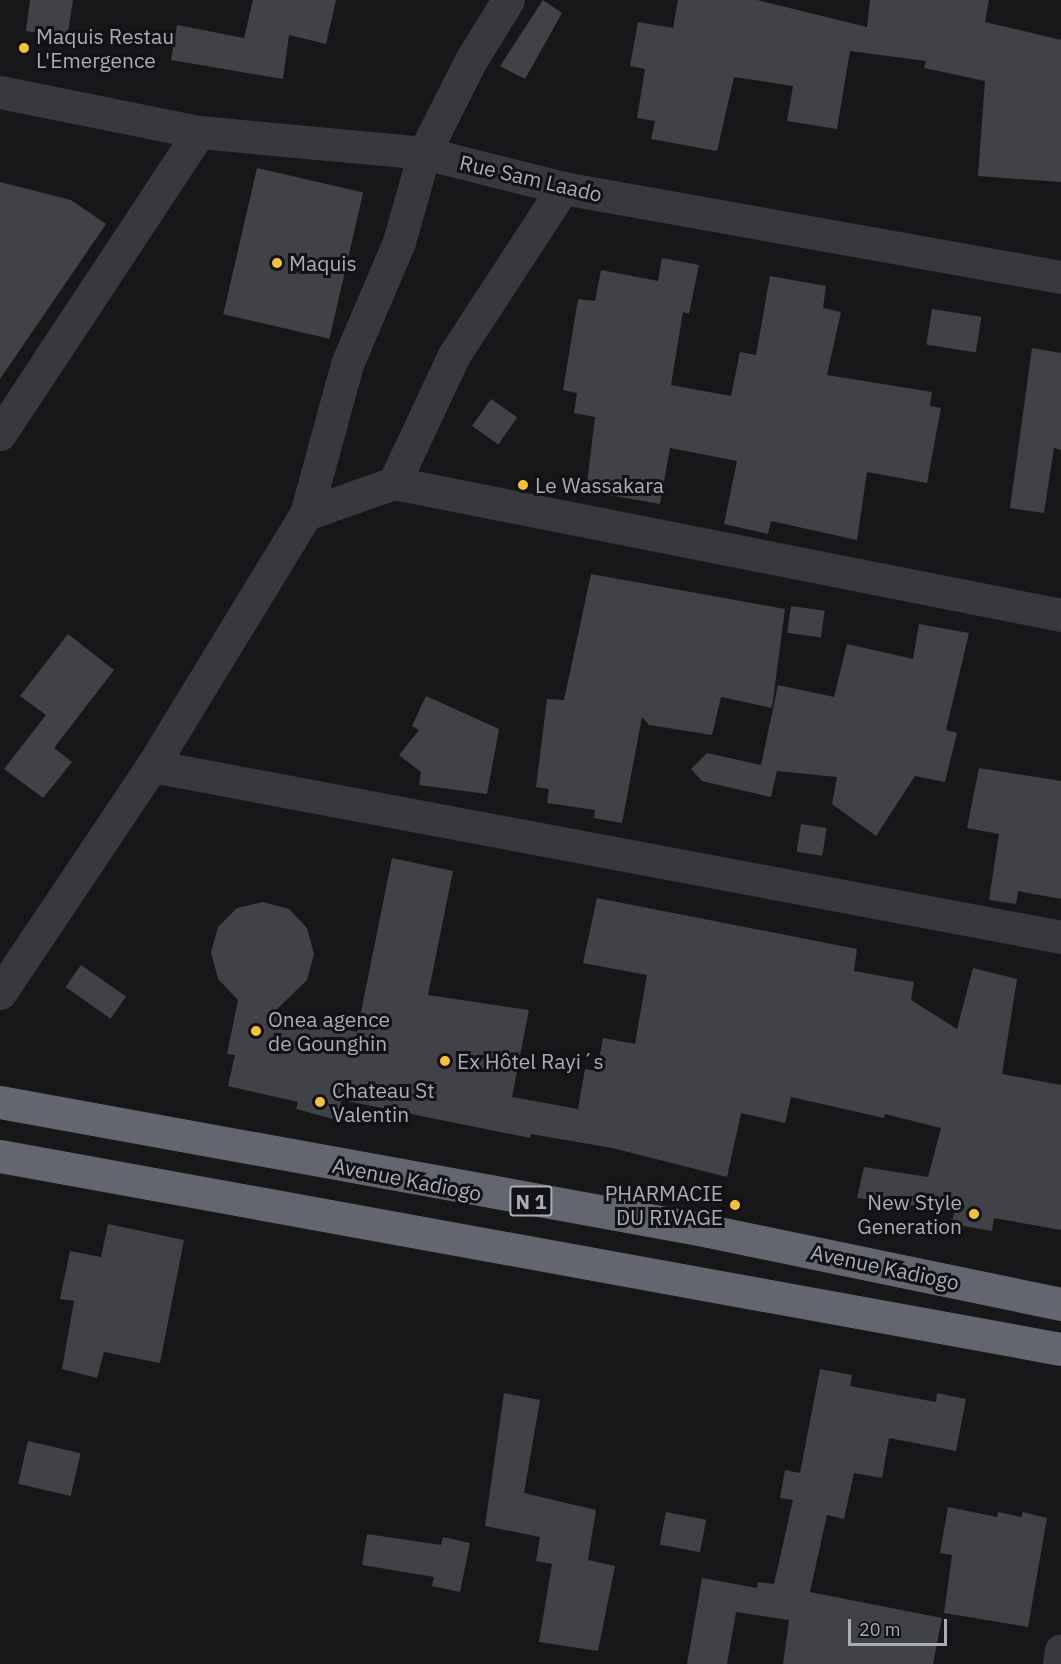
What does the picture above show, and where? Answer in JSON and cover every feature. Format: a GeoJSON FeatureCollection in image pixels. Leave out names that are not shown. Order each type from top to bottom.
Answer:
{"type":"FeatureCollection","features":[{"type":"Feature","properties":{"kind":"highway","name":"Avenue Kadiogo"},"geometry":{"type":"LineString","coordinates":[[0,1102],[699,1229],[1061,1304]]}},
{"type":"Feature","properties":{"kind":"highway","name":"N 1"},"geometry":{"type":"LineString","coordinates":[[0,1156],[1061,1349]]}},
{"type":"Feature","properties":{"kind":"street"},"geometry":{"type":"LineString","coordinates":[[0,993],[152,766],[306,514],[347,364],[399,243],[424,153],[471,60],[508,0]]}},
{"type":"Feature","properties":{"kind":"street","name":"Rue Sam Laado"},"geometry":{"type":"LineString","coordinates":[[0,92],[200,132],[424,153],[563,188],[1061,277]]}},
{"type":"Feature","properties":{"kind":"street"},"geometry":{"type":"LineString","coordinates":[[4,421],[200,132]]}},
{"type":"Feature","properties":{"kind":"street"},"geometry":{"type":"LineString","coordinates":[[394,483],[454,355],[563,188]]}},
{"type":"Feature","properties":{"kind":"street"},"geometry":{"type":"LineString","coordinates":[[306,514],[394,483],[1061,615]]}},
{"type":"Feature","properties":{"kind":"street"},"geometry":{"type":"LineString","coordinates":[[152,766],[1061,937]]}},
{"type":"Feature","properties":{"kind":"street"},"geometry":{"type":"LineString","coordinates":[[1059,1664],[1061,1650]]}},
{"type":"Feature","properties":{"kind":"building"},"geometry":{"type":"Polygon","coordinates":[[[30,0],[73,0],[67,38],[26,31],[30,0]]]}},
{"type":"Feature","properties":{"kind":"building"},"geometry":{"type":"Polygon","coordinates":[[[253,0],[336,0],[326,44],[289,35],[283,79],[171,60],[177,25],[244,38],[253,0]]]}},
{"type":"Feature","properties":{"kind":"building"},"geometry":{"type":"Polygon","coordinates":[[[543,0],[562,13],[525,79],[500,66],[543,0]]]}},
{"type":"Feature","properties":{"kind":"building"},"geometry":{"type":"Polygon","coordinates":[[[678,0],[757,0],[867,27],[870,0],[989,0],[985,22],[1061,40],[1061,182],[978,176],[985,81],[924,68],[926,61],[850,51],[837,129],[787,121],[793,86],[734,77],[717,151],[651,139],[655,121],[637,118],[645,69],[630,66],[638,22],[673,28],[678,0]]]}},
{"type":"Feature","properties":{"kind":"building"},"geometry":{"type":"Polygon","coordinates":[[[257,168],[363,193],[329,339],[223,314],[257,168]]]}},
{"type":"Feature","properties":{"kind":"building"},"geometry":{"type":"Polygon","coordinates":[[[0,182],[71,200],[106,224],[0,379],[0,182]]]}},
{"type":"Feature","properties":{"kind":"building"},"geometry":{"type":"Polygon","coordinates":[[[662,258],[699,265],[689,314],[683,312],[671,385],[731,396],[740,352],[756,355],[770,276],[826,286],[823,308],[841,312],[827,375],[932,392],[930,406],[941,408],[927,483],[867,472],[857,540],[771,521],[768,534],[724,524],[737,461],[670,448],[660,504],[586,491],[595,417],[574,413],[577,393],[563,390],[578,299],[595,301],[601,270],[658,281],[662,258]]]}},
{"type":"Feature","properties":{"kind":"building"},"geometry":{"type":"Polygon","coordinates":[[[932,309],[981,317],[976,352],[926,345],[932,309]]]}},
{"type":"Feature","properties":{"kind":"building"},"geometry":{"type":"Polygon","coordinates":[[[1032,348],[1061,353],[1061,450],[1054,448],[1044,513],[1010,508],[1032,348]]]}},
{"type":"Feature","properties":{"kind":"building"},"geometry":{"type":"Polygon","coordinates":[[[491,399],[517,417],[498,444],[472,426],[491,399]]]}},
{"type":"Feature","properties":{"kind":"building"},"geometry":{"type":"Polygon","coordinates":[[[591,574],[785,609],[772,708],[721,697],[712,735],[649,725],[642,717],[622,823],[594,818],[595,810],[547,803],[549,789],[536,787],[547,699],[564,700],[591,574]]]}},
{"type":"Feature","properties":{"kind":"building"},"geometry":{"type":"Polygon","coordinates":[[[791,606],[825,611],[821,637],[787,633],[791,606]]]}},
{"type":"Feature","properties":{"kind":"building"},"geometry":{"type":"Polygon","coordinates":[[[919,624],[969,633],[946,730],[957,733],[945,782],[915,776],[876,836],[832,804],[837,777],[777,771],[771,797],[702,781],[691,769],[707,753],[761,765],[778,685],[834,697],[847,644],[913,659],[919,624]]]}},
{"type":"Feature","properties":{"kind":"building"},"geometry":{"type":"Polygon","coordinates":[[[68,634],[114,670],[54,748],[72,762],[43,798],[4,769],[46,715],[20,696],[68,634]]]}},
{"type":"Feature","properties":{"kind":"building"},"geometry":{"type":"Polygon","coordinates":[[[426,696],[499,729],[487,794],[419,785],[421,772],[399,755],[419,730],[412,726],[426,696]]]}},
{"type":"Feature","properties":{"kind":"building"},"geometry":{"type":"Polygon","coordinates":[[[979,768],[1061,781],[1061,899],[1018,891],[1016,904],[989,900],[999,834],[967,828],[979,768]]]}},
{"type":"Feature","properties":{"kind":"building"},"geometry":{"type":"Polygon","coordinates":[[[801,824],[827,828],[822,856],[797,852],[801,824]]]}},
{"type":"Feature","properties":{"kind":"building"},"geometry":{"type":"Polygon","coordinates":[[[392,858],[453,871],[428,995],[529,1010],[512,1097],[578,1109],[585,1069],[597,1071],[603,1038],[635,1044],[647,975],[583,963],[597,898],[857,949],[854,971],[914,982],[911,1000],[957,1029],[973,968],[1017,979],[1002,1074],[1061,1085],[1061,1230],[994,1218],[992,1231],[952,1224],[954,1212],[857,1198],[864,1167],[928,1177],[941,1128],[885,1114],[884,1118],[791,1097],[785,1123],[741,1113],[727,1177],[612,1148],[531,1134],[530,1138],[342,1100],[337,1120],[296,1109],[298,1102],[228,1086],[235,1055],[227,1054],[238,1000],[218,979],[211,952],[218,927],[237,908],[263,902],[289,909],[307,928],[314,954],[307,980],[272,1014],[357,1032],[392,858]]]}},
{"type":"Feature","properties":{"kind":"building"},"geometry":{"type":"Polygon","coordinates":[[[81,965],[126,997],[111,1019],[66,987],[81,965]]]}},
{"type":"Feature","properties":{"kind":"building"},"geometry":{"type":"Polygon","coordinates":[[[108,1224],[184,1240],[160,1363],[104,1352],[97,1378],[62,1369],[74,1301],[60,1299],[70,1251],[101,1257],[108,1224]]]}},
{"type":"Feature","properties":{"kind":"building"},"geometry":{"type":"Polygon","coordinates":[[[820,1369],[852,1375],[850,1386],[936,1402],[937,1393],[966,1399],[956,1451],[889,1438],[882,1478],[854,1473],[844,1519],[827,1515],[810,1592],[942,1618],[933,1664],[783,1664],[789,1620],[736,1612],[727,1664],[687,1664],[702,1578],[757,1588],[758,1582],[774,1584],[793,1500],[780,1498],[785,1470],[800,1473],[820,1369]]]}},
{"type":"Feature","properties":{"kind":"building"},"geometry":{"type":"Polygon","coordinates":[[[504,1393],[540,1400],[524,1493],[596,1510],[588,1560],[615,1566],[598,1651],[539,1642],[552,1564],[536,1561],[540,1537],[485,1526],[504,1393]]]}},
{"type":"Feature","properties":{"kind":"building"},"geometry":{"type":"Polygon","coordinates":[[[28,1441],[81,1453],[71,1496],[18,1484],[28,1441]]]}},
{"type":"Feature","properties":{"kind":"building"},"geometry":{"type":"Polygon","coordinates":[[[948,1507],[997,1517],[998,1512],[1021,1517],[1023,1512],[1047,1518],[1028,1627],[944,1613],[952,1555],[940,1553],[948,1507]]]}},
{"type":"Feature","properties":{"kind":"building"},"geometry":{"type":"Polygon","coordinates":[[[666,1512],[706,1520],[700,1552],[660,1544],[666,1512]]]}},
{"type":"Feature","properties":{"kind":"building"},"geometry":{"type":"Polygon","coordinates":[[[367,1534],[441,1545],[443,1537],[470,1543],[460,1592],[432,1586],[434,1577],[362,1565],[367,1534]]]}},
{"type":"Feature","properties":{"kind":"place","name":"Maquis Restau L'Emergence"},"geometry":{"type":"Point","coordinates":[24,48]}},
{"type":"Feature","properties":{"kind":"place","name":"Maquis"},"geometry":{"type":"Point","coordinates":[277,263]}},
{"type":"Feature","properties":{"kind":"place","name":"Le Wassakara"},"geometry":{"type":"Point","coordinates":[523,485]}},
{"type":"Feature","properties":{"kind":"place","name":"Onea agence de Gounghin"},"geometry":{"type":"Point","coordinates":[256,1031]}},
{"type":"Feature","properties":{"kind":"place","name":"Ex Hôtel Rayi´s"},"geometry":{"type":"Point","coordinates":[445,1061]}},
{"type":"Feature","properties":{"kind":"place","name":"Chateau St Valentin"},"geometry":{"type":"Point","coordinates":[320,1102]}},
{"type":"Feature","properties":{"kind":"place","name":"PHARMACIE DU RIVAGE"},"geometry":{"type":"Point","coordinates":[735,1205]}},
{"type":"Feature","properties":{"kind":"place","name":"New Style Generation"},"geometry":{"type":"Point","coordinates":[974,1214]}}]}
